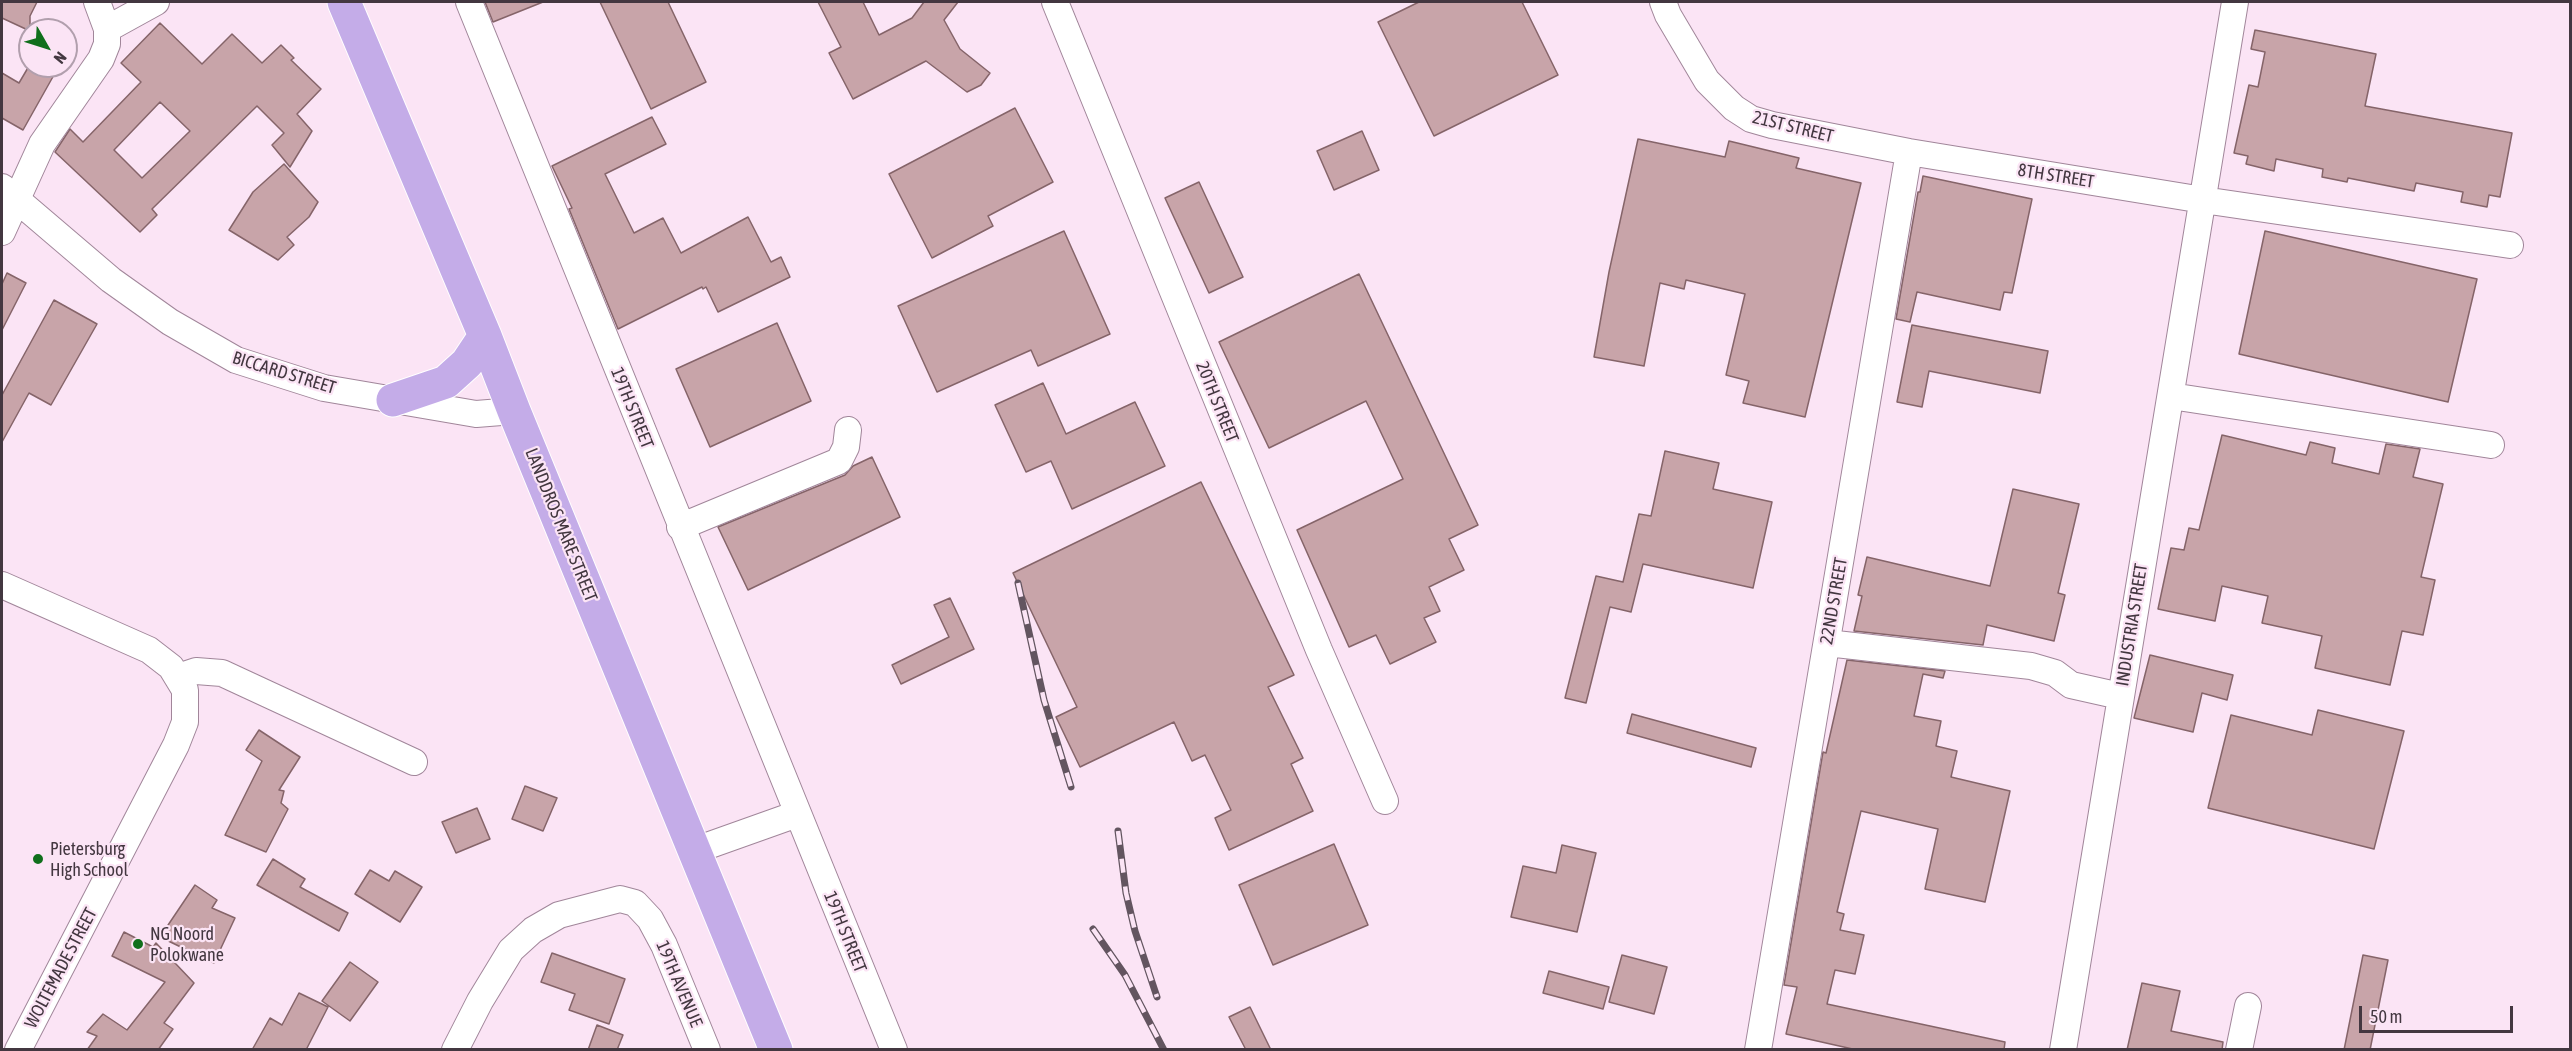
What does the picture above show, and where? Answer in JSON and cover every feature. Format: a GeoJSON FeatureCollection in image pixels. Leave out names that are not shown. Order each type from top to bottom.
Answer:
{"type":"FeatureCollection","features":[{"type":"Feature","properties":{"kind":"main road","name":"LANDDROS MARE STREET"},"geometry":{"type":"LineString","coordinates":[[344,2],[485,336],[513,411],[776,1050]]}},
{"type":"Feature","properties":{"kind":"main road"},"geometry":{"type":"LineString","coordinates":[[393,400],[446,382],[467,363],[485,336]]}},
{"type":"Feature","properties":{"kind":"street"},"geometry":{"type":"LineString","coordinates":[[2,232],[8,192],[101,59],[106,44],[107,29],[97,2]]}},
{"type":"Feature","properties":{"kind":"street"},"geometry":{"type":"LineString","coordinates":[[107,29],[156,2]]}},
{"type":"Feature","properties":{"kind":"street","name":"19TH STREET"},"geometry":{"type":"LineString","coordinates":[[469,2],[894,1050]]}},
{"type":"Feature","properties":{"kind":"street","name":"20TH STREET"},"geometry":{"type":"LineString","coordinates":[[1055,2],[1319,650],[1385,801]]}},
{"type":"Feature","properties":{"kind":"street","name":"21ST STREET"},"geometry":{"type":"LineString","coordinates":[[1663,2],[1668,15],[1707,81],[1734,108],[1751,118],[1772,125],[1909,152]]}},
{"type":"Feature","properties":{"kind":"street","name":"INDUSTRIA STREET"},"geometry":{"type":"LineString","coordinates":[[2063,1050],[2235,2]]}},
{"type":"Feature","properties":{"kind":"street","name":"8TH STREET"},"geometry":{"type":"LineString","coordinates":[[1909,152],[2204,200],[2510,245]]}},
{"type":"Feature","properties":{"kind":"street","name":"22ND STREET"},"geometry":{"type":"LineString","coordinates":[[1758,1050],[1909,152]]}},
{"type":"Feature","properties":{"kind":"street","name":"BICCARD STREET"},"geometry":{"type":"LineString","coordinates":[[8,192],[111,280],[203,343],[236,360],[324,388],[476,414],[513,411]]}},
{"type":"Feature","properties":{"kind":"street"},"geometry":{"type":"LineString","coordinates":[[2170,396],[2491,445]]}},
{"type":"Feature","properties":{"kind":"street"},"geometry":{"type":"LineString","coordinates":[[680,527],[839,461],[846,447],[848,430]]}},
{"type":"Feature","properties":{"kind":"street"},"geometry":{"type":"LineString","coordinates":[[2,585],[149,650],[171,667],[178,677],[196,671],[222,673],[414,762]]}},
{"type":"Feature","properties":{"kind":"street"},"geometry":{"type":"LineString","coordinates":[[1827,643],[2031,666],[2055,673],[2071,685],[2121,696]]}},
{"type":"Feature","properties":{"kind":"street","name":"WOLTEMADE STREET"},"geometry":{"type":"LineString","coordinates":[[18,1050],[176,745],[185,722],[185,690],[178,677]]}},
{"type":"Feature","properties":{"kind":"street"},"geometry":{"type":"LineString","coordinates":[[693,851],[797,814]]}},
{"type":"Feature","properties":{"kind":"street","name":"19TH AVENUE"},"geometry":{"type":"LineString","coordinates":[[455,1050],[506,957],[533,930],[559,915],[620,899],[635,903],[650,919],[664,945],[707,1050]]}},
{"type":"Feature","properties":{"kind":"street"},"geometry":{"type":"LineString","coordinates":[[2239,1050],[2248,1006]]}},
{"type":"Feature","properties":{"kind":"building"},"geometry":{"type":"Polygon","coordinates":[[[2,2],[37,2],[30,18],[18,18],[18,25],[2,18],[2,2]]]}},
{"type":"Feature","properties":{"kind":"building"},"geometry":{"type":"Polygon","coordinates":[[[485,2],[543,2],[493,22],[485,2]]]}},
{"type":"Feature","properties":{"kind":"building"},"geometry":{"type":"Polygon","coordinates":[[[600,2],[668,2],[706,82],[651,109],[600,2]]]}},
{"type":"Feature","properties":{"kind":"building"},"geometry":{"type":"Polygon","coordinates":[[[818,2],[863,2],[879,35],[912,18],[924,2],[958,2],[944,20],[960,49],[990,73],[981,85],[967,92],[926,61],[853,99],[829,53],[841,47],[818,2]]]}},
{"type":"Feature","properties":{"kind":"building"},"geometry":{"type":"Polygon","coordinates":[[[1419,2],[1522,2],[1558,75],[1434,136],[1378,22],[1419,2]]]}},
{"type":"Feature","properties":{"kind":"building"},"geometry":{"type":"Polygon","coordinates":[[[160,23],[202,64],[232,34],[262,63],[281,45],[294,58],[291,60],[321,89],[297,114],[312,131],[290,167],[272,145],[284,133],[257,106],[152,209],[157,215],[140,232],[55,152],[70,129],[83,142],[141,82],[121,63],[160,23]],[[160,102],[114,150],[142,178],[190,131],[160,102]]]}},
{"type":"Feature","properties":{"kind":"building"},"geometry":{"type":"Polygon","coordinates":[[[2255,30],[2376,54],[2365,106],[2512,133],[2500,197],[2489,195],[2487,207],[2461,202],[2463,192],[2416,183],[2414,191],[2348,178],[2347,182],[2322,177],[2323,169],[2276,159],[2274,171],[2246,164],[2248,156],[2234,153],[2249,85],[2258,87],[2265,52],[2251,49],[2255,30]]]}},
{"type":"Feature","properties":{"kind":"building"},"geometry":{"type":"Polygon","coordinates":[[[2,73],[19,83],[22,78],[52,78],[23,130],[2,118],[2,73]]]}},
{"type":"Feature","properties":{"kind":"building"},"geometry":{"type":"Polygon","coordinates":[[[1015,108],[1053,182],[988,216],[993,226],[932,258],[889,174],[1015,108]]]}},
{"type":"Feature","properties":{"kind":"building"},"geometry":{"type":"Polygon","coordinates":[[[652,117],[666,144],[605,174],[634,233],[663,218],[681,253],[748,217],[771,262],[781,257],[790,277],[718,312],[706,287],[703,289],[702,287],[618,329],[569,209],[572,208],[552,166],[652,117]]]}},
{"type":"Feature","properties":{"kind":"building"},"geometry":{"type":"Polygon","coordinates":[[[1362,131],[1379,170],[1334,190],[1317,151],[1362,131]]]}},
{"type":"Feature","properties":{"kind":"building"},"geometry":{"type":"Polygon","coordinates":[[[1638,139],[1725,157],[1729,141],[1799,158],[1796,168],[1861,183],[1805,417],[1743,403],[1749,381],[1726,375],[1745,294],[1686,280],[1684,289],[1660,283],[1644,366],[1594,357],[1609,272],[1638,139]]]}},
{"type":"Feature","properties":{"kind":"building"},"geometry":{"type":"Polygon","coordinates":[[[284,164],[318,202],[309,217],[287,237],[294,245],[278,260],[229,230],[253,192],[284,164]]]}},
{"type":"Feature","properties":{"kind":"building"},"geometry":{"type":"Polygon","coordinates":[[[1923,176],[2032,199],[2012,293],[2004,292],[2000,310],[1917,292],[1910,322],[1896,319],[1918,192],[1920,192],[1923,176]]]}},
{"type":"Feature","properties":{"kind":"building"},"geometry":{"type":"Polygon","coordinates":[[[1199,182],[1243,277],[1209,293],[1165,198],[1199,182]]]}},
{"type":"Feature","properties":{"kind":"building"},"geometry":{"type":"Polygon","coordinates":[[[1064,231],[1110,334],[1038,366],[1031,350],[937,392],[898,306],[1064,231]]]}},
{"type":"Feature","properties":{"kind":"building"},"geometry":{"type":"Polygon","coordinates":[[[2265,231],[2477,279],[2448,402],[2239,354],[2265,231]]]}},
{"type":"Feature","properties":{"kind":"building"},"geometry":{"type":"Polygon","coordinates":[[[7,273],[26,283],[2,330],[2,284],[7,273]]]}},
{"type":"Feature","properties":{"kind":"building"},"geometry":{"type":"Polygon","coordinates":[[[1359,274],[1478,525],[1449,539],[1464,570],[1429,587],[1440,611],[1424,618],[1436,642],[1390,664],[1376,635],[1349,647],[1297,530],[1403,479],[1366,401],[1269,448],[1219,342],[1359,274]]]}},
{"type":"Feature","properties":{"kind":"building"},"geometry":{"type":"Polygon","coordinates":[[[54,300],[97,324],[51,405],[29,393],[2,442],[2,395],[54,300]]]}},
{"type":"Feature","properties":{"kind":"building"},"geometry":{"type":"Polygon","coordinates":[[[777,323],[811,401],[710,447],[676,369],[777,323]]]}},
{"type":"Feature","properties":{"kind":"building"},"geometry":{"type":"Polygon","coordinates":[[[1912,325],[2048,351],[2040,393],[1929,371],[1922,407],[1897,402],[1912,325]]]}},
{"type":"Feature","properties":{"kind":"building"},"geometry":{"type":"Polygon","coordinates":[[[1043,383],[1066,434],[1135,402],[1165,466],[1072,509],[1051,461],[1026,472],[995,405],[1043,383]]]}},
{"type":"Feature","properties":{"kind":"building"},"geometry":{"type":"Polygon","coordinates":[[[2222,435],[2306,455],[2310,442],[2335,448],[2332,463],[2379,474],[2386,444],[2420,449],[2413,477],[2443,484],[2421,577],[2435,580],[2423,635],[2402,631],[2390,685],[2315,668],[2322,636],[2262,623],[2268,596],[2222,586],[2215,621],[2158,609],[2171,548],[2184,550],[2189,528],[2199,530],[2222,435]]]}},
{"type":"Feature","properties":{"kind":"building"},"geometry":{"type":"Polygon","coordinates":[[[1665,451],[1719,463],[1713,489],[1772,502],[1753,588],[1643,564],[1631,612],[1610,607],[1586,703],[1565,698],[1596,576],[1623,582],[1639,514],[1651,516],[1665,451]]]}},
{"type":"Feature","properties":{"kind":"building"},"geometry":{"type":"Polygon","coordinates":[[[872,457],[900,517],[748,590],[718,527],[845,475],[853,466],[872,457]]]}},
{"type":"Feature","properties":{"kind":"building"},"geometry":{"type":"Polygon","coordinates":[[[1201,482],[1294,675],[1268,687],[1303,758],[1291,764],[1313,811],[1229,850],[1215,818],[1231,810],[1205,755],[1192,761],[1174,722],[1080,767],[1056,717],[1077,707],[1013,573],[1201,482]]]}},
{"type":"Feature","properties":{"kind":"building"},"geometry":{"type":"Polygon","coordinates":[[[2013,489],[2079,504],[2058,593],[2065,595],[2054,641],[1987,625],[1983,645],[1854,631],[1862,596],[1858,595],[1867,557],[1990,586],[2013,489]]]}},
{"type":"Feature","properties":{"kind":"building"},"geometry":{"type":"Polygon","coordinates":[[[950,598],[974,649],[901,684],[892,665],[949,637],[934,605],[950,598]]]}},
{"type":"Feature","properties":{"kind":"building"},"geometry":{"type":"Polygon","coordinates":[[[2150,655],[2233,675],[2227,700],[2202,693],[2193,732],[2134,718],[2150,655]]]}},
{"type":"Feature","properties":{"kind":"building"},"geometry":{"type":"Polygon","coordinates":[[[1847,660],[1945,671],[1943,678],[1923,674],[1914,716],[1941,721],[1936,746],[1957,751],[1951,777],[2010,791],[1985,902],[1925,889],[1938,829],[1861,811],[1837,912],[1844,914],[1840,930],[1864,935],[1855,974],[1835,970],[1827,1004],[2005,1042],[2004,1050],[1857,1050],[1786,1034],[1797,987],[1784,985],[1823,752],[1826,753],[1847,660]]]}},
{"type":"Feature","properties":{"kind":"building"},"geometry":{"type":"Polygon","coordinates":[[[2318,710],[2404,731],[2374,849],[2208,808],[2231,715],[2312,735],[2318,710]]]}},
{"type":"Feature","properties":{"kind":"building"},"geometry":{"type":"Polygon","coordinates":[[[1632,714],[1756,748],[1751,767],[1627,733],[1632,714]]]}},
{"type":"Feature","properties":{"kind":"building"},"geometry":{"type":"Polygon","coordinates":[[[259,730],[300,757],[279,790],[284,791],[281,803],[288,809],[266,852],[225,835],[262,761],[246,750],[259,730]]]}},
{"type":"Feature","properties":{"kind":"building"},"geometry":{"type":"Polygon","coordinates":[[[525,786],[557,798],[543,831],[512,819],[525,786]]]}},
{"type":"Feature","properties":{"kind":"building"},"geometry":{"type":"Polygon","coordinates":[[[477,808],[490,839],[456,853],[442,822],[477,808]]]}},
{"type":"Feature","properties":{"kind":"building"},"geometry":{"type":"Polygon","coordinates":[[[1334,844],[1368,925],[1273,965],[1239,885],[1334,844]]]}},
{"type":"Feature","properties":{"kind":"building"},"geometry":{"type":"Polygon","coordinates":[[[1562,845],[1596,853],[1577,932],[1511,917],[1523,866],[1556,873],[1562,845]]]}},
{"type":"Feature","properties":{"kind":"building"},"geometry":{"type":"Polygon","coordinates":[[[273,859],[305,879],[300,887],[348,913],[339,931],[257,885],[273,859]]]}},
{"type":"Feature","properties":{"kind":"building"},"geometry":{"type":"Polygon","coordinates":[[[370,870],[389,881],[395,871],[422,887],[400,922],[355,894],[370,870]]]}},
{"type":"Feature","properties":{"kind":"building"},"geometry":{"type":"Polygon","coordinates":[[[195,885],[217,900],[212,908],[235,918],[214,963],[160,937],[195,885]]]}},
{"type":"Feature","properties":{"kind":"building"},"geometry":{"type":"Polygon","coordinates":[[[124,932],[153,947],[156,943],[194,983],[164,1023],[173,1029],[158,1050],[87,1050],[97,1036],[87,1032],[103,1014],[127,1030],[165,982],[112,956],[124,932]]]}},
{"type":"Feature","properties":{"kind":"building"},"geometry":{"type":"Polygon","coordinates":[[[552,953],[625,979],[609,1024],[569,1010],[575,994],[541,982],[552,953]]]}},
{"type":"Feature","properties":{"kind":"building"},"geometry":{"type":"Polygon","coordinates":[[[1622,955],[1667,967],[1654,1014],[1609,1002],[1622,955]]]}},
{"type":"Feature","properties":{"kind":"building"},"geometry":{"type":"Polygon","coordinates":[[[2363,955],[2388,960],[2370,1050],[2344,1050],[2363,955]]]}},
{"type":"Feature","properties":{"kind":"building"},"geometry":{"type":"Polygon","coordinates":[[[350,962],[378,982],[350,1021],[322,1001],[350,962]]]}},
{"type":"Feature","properties":{"kind":"building"},"geometry":{"type":"Polygon","coordinates":[[[1549,971],[1609,987],[1603,1009],[1543,993],[1549,971]]]}},
{"type":"Feature","properties":{"kind":"building"},"geometry":{"type":"Polygon","coordinates":[[[2142,983],[2180,991],[2171,1031],[2223,1042],[2222,1050],[2127,1050],[2142,983]]]}},
{"type":"Feature","properties":{"kind":"building"},"geometry":{"type":"Polygon","coordinates":[[[299,993],[328,1007],[306,1050],[252,1050],[270,1018],[282,1025],[299,993]]]}},
{"type":"Feature","properties":{"kind":"building"},"geometry":{"type":"Polygon","coordinates":[[[1250,1007],[1271,1050],[1246,1050],[1229,1017],[1250,1007]]]}},
{"type":"Feature","properties":{"kind":"building"},"geometry":{"type":"Polygon","coordinates":[[[597,1025],[623,1035],[617,1050],[588,1050],[597,1025]]]}},
{"type":"Feature","properties":{"kind":"railway"},"geometry":{"type":"LineString","coordinates":[[1018,583],[1044,700],[1071,787]]}},
{"type":"Feature","properties":{"kind":"railway"},"geometry":{"type":"LineString","coordinates":[[1118,831],[1126,893],[1135,931],[1157,997]]}},
{"type":"Feature","properties":{"kind":"railway"},"geometry":{"type":"LineString","coordinates":[[1093,929],[1125,975],[1164,1050]]}},
{"type":"Feature","properties":{"kind":"place","name":"Pietersburg High School"},"geometry":{"type":"Point","coordinates":[38,859]}},
{"type":"Feature","properties":{"kind":"place","name":"NG Noord Polokwane"},"geometry":{"type":"Point","coordinates":[138,944]}}]}
